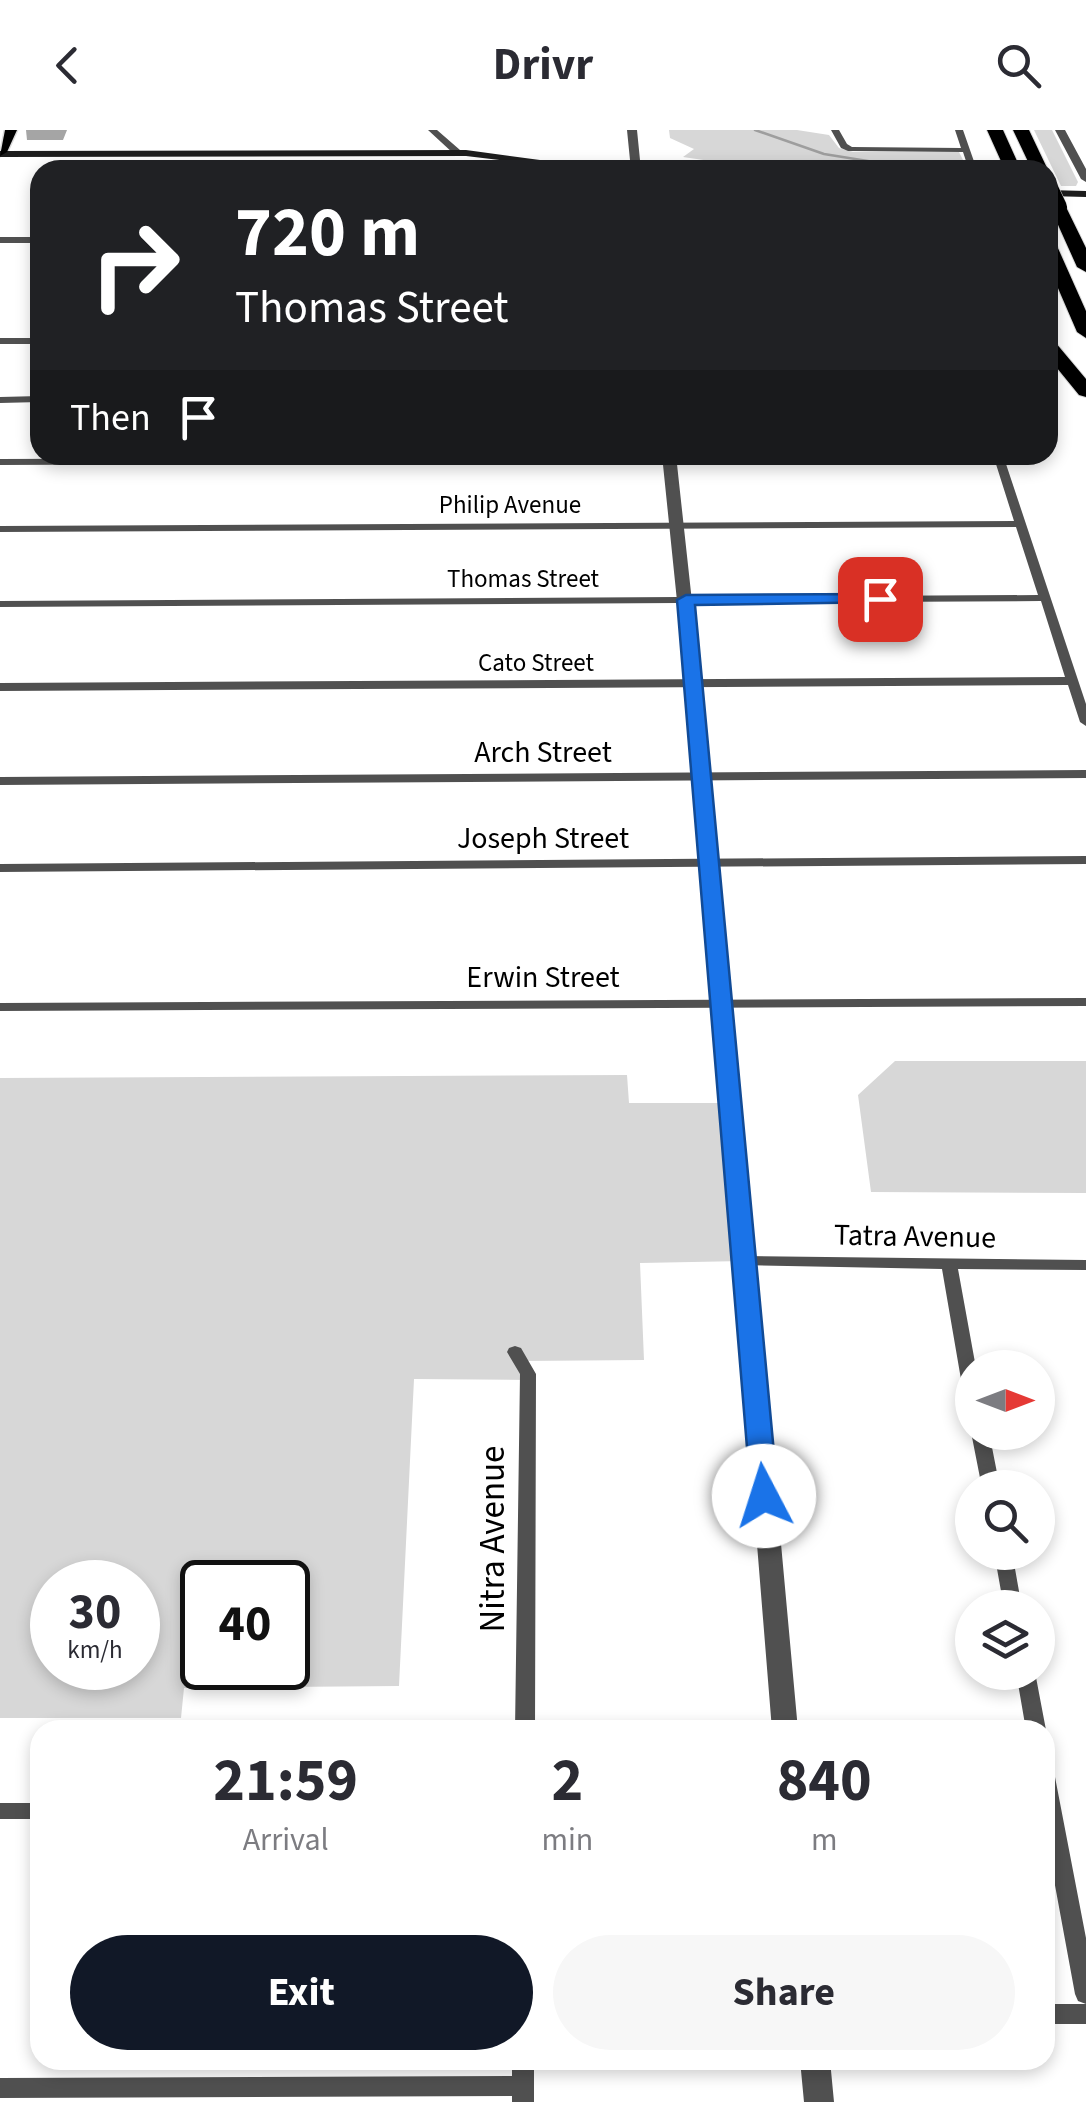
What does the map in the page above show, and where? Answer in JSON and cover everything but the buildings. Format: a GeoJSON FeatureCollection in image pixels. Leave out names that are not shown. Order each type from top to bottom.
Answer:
{"type":"FeatureCollection","features":[{"type":"Feature","properties":{"kind":"highway"},"geometry":{"type":"LineString","coordinates":[[995,130],[1008,160]]}},
{"type":"Feature","properties":{"kind":"highway"},"geometry":{"type":"LineString","coordinates":[[1021,130],[1035,160]]}},
{"type":"Feature","properties":{"kind":"highway"},"geometry":{"type":"LineString","coordinates":[[1058,210],[1086,268]]}},
{"type":"Feature","properties":{"kind":"highway"},"geometry":{"type":"LineString","coordinates":[[1058,269],[1086,332]]}},
{"type":"Feature","properties":{"kind":"highway"},"geometry":{"type":"LineString","coordinates":[[1058,358],[1086,390]]}},
{"type":"Feature","properties":{"kind":"main road"},"geometry":{"type":"LineString","coordinates":[[11,130],[0,153],[457,152],[552,160]]}},
{"type":"Feature","properties":{"kind":"main road"},"geometry":{"type":"LineString","coordinates":[[1058,196],[1086,194]]}},
{"type":"Feature","properties":{"kind":"street"},"geometry":{"type":"LineString","coordinates":[[432,130],[457,152]]}},
{"type":"Feature","properties":{"kind":"street"},"geometry":{"type":"LineString","coordinates":[[632,130],[635,160]]}},
{"type":"Feature","properties":{"kind":"street"},"geometry":{"type":"LineString","coordinates":[[836,130],[848,149],[967,150]]}},
{"type":"Feature","properties":{"kind":"street"},"geometry":{"type":"LineString","coordinates":[[958,130],[970,160]]}},
{"type":"Feature","properties":{"kind":"street"},"geometry":{"type":"LineString","coordinates":[[1060,130],[1086,179]]}},
{"type":"Feature","properties":{"kind":"street"},"geometry":{"type":"LineString","coordinates":[[0,240],[30,240]]}},
{"type":"Feature","properties":{"kind":"street"},"geometry":{"type":"LineString","coordinates":[[0,341],[30,341]]}},
{"type":"Feature","properties":{"kind":"street"},"geometry":{"type":"LineString","coordinates":[[0,400],[30,400]]}},
{"type":"Feature","properties":{"kind":"street"},"geometry":{"type":"LineString","coordinates":[[0,462],[30,462]]}},
{"type":"Feature","properties":{"kind":"street"},"geometry":{"type":"LineString","coordinates":[[671,465],[703,776],[785,1720]]}},
{"type":"Feature","properties":{"kind":"street"},"geometry":{"type":"LineString","coordinates":[[1001,465],[1086,722]]}},
{"type":"Feature","properties":{"kind":"street","name":"Philip Avenue"},"geometry":{"type":"LineString","coordinates":[[0,530],[1021,524]]}},
{"type":"Feature","properties":{"kind":"street","name":"Thomas Street"},"geometry":{"type":"LineString","coordinates":[[0,604],[1046,598]]}},
{"type":"Feature","properties":{"kind":"street","name":"Cato Street"},"geometry":{"type":"LineString","coordinates":[[0,687],[1072,681]]}},
{"type":"Feature","properties":{"kind":"street","name":"Arch Street"},"geometry":{"type":"LineString","coordinates":[[0,780],[1086,774]]}},
{"type":"Feature","properties":{"kind":"street","name":"Joseph Street"},"geometry":{"type":"LineString","coordinates":[[0,868],[1086,860]]}},
{"type":"Feature","properties":{"kind":"street","name":"Erwin Street"},"geometry":{"type":"LineString","coordinates":[[0,1007],[1086,1002]]}},
{"type":"Feature","properties":{"kind":"street","name":"Tatra Avenue"},"geometry":{"type":"LineString","coordinates":[[744,1262],[1086,1266]]}},
{"type":"Feature","properties":{"kind":"street"},"geometry":{"type":"LineString","coordinates":[[948,1264],[964,1350]]}},
{"type":"Feature","properties":{"kind":"street","name":"Nitra Avenue"},"geometry":{"type":"LineString","coordinates":[[516,1352],[528,1374],[526,1720]]}},
{"type":"Feature","properties":{"kind":"street"},"geometry":{"type":"LineString","coordinates":[[1029,1690],[1034,1720]]}},
{"type":"Feature","properties":{"kind":"street"},"geometry":{"type":"LineString","coordinates":[[0,1811],[30,1811]]}},
{"type":"Feature","properties":{"kind":"street"},"geometry":{"type":"LineString","coordinates":[[1055,1829],[1086,1994]]}},
{"type":"Feature","properties":{"kind":"street"},"geometry":{"type":"LineString","coordinates":[[1055,2014],[1086,2014]]}},
{"type":"Feature","properties":{"kind":"street"},"geometry":{"type":"LineString","coordinates":[[816,2070],[819,2102]]}},
{"type":"Feature","properties":{"kind":"street"},"geometry":{"type":"LineString","coordinates":[[0,2088],[239,2095],[523,2094]]}},
{"type":"Feature","properties":{"kind":"shaded area"},"geometry":{"type":"Polygon","coordinates":[[[669,130],[797,130],[829,135],[839,148],[853,152],[959,152],[963,160],[704,160],[683,157],[694,149],[670,138],[669,130]]]}},
{"type":"Feature","properties":{"kind":"shaded area"},"geometry":{"type":"Polygon","coordinates":[[[1034,130],[1052,130],[1078,182],[1076,186],[1061,186],[1058,160],[1048,160],[1034,130]]]}},
{"type":"Feature","properties":{"kind":"shaded area"},"geometry":{"type":"Polygon","coordinates":[[[895,1061],[1086,1061],[1086,1193],[871,1192],[858,1095],[895,1061]]]}},
{"type":"Feature","properties":{"kind":"shaded area"},"geometry":{"type":"Polygon","coordinates":[[[627,1075],[629,1103],[730,1103],[744,1261],[640,1263],[644,1360],[521,1361],[528,1380],[414,1379],[399,1686],[310,1687],[310,1560],[180,1560],[181,1718],[0,1718],[0,1078],[627,1075]]]}},
{"type":"Feature","properties":{"kind":"waterway"},"geometry":{"type":"LineString","coordinates":[[755,130],[824,154],[861,160]]}},
{"type":"Feature","properties":{"kind":"route"},"geometry":{"type":"LineString","coordinates":[[764,1496],[686,600],[880,599]]}}]}
